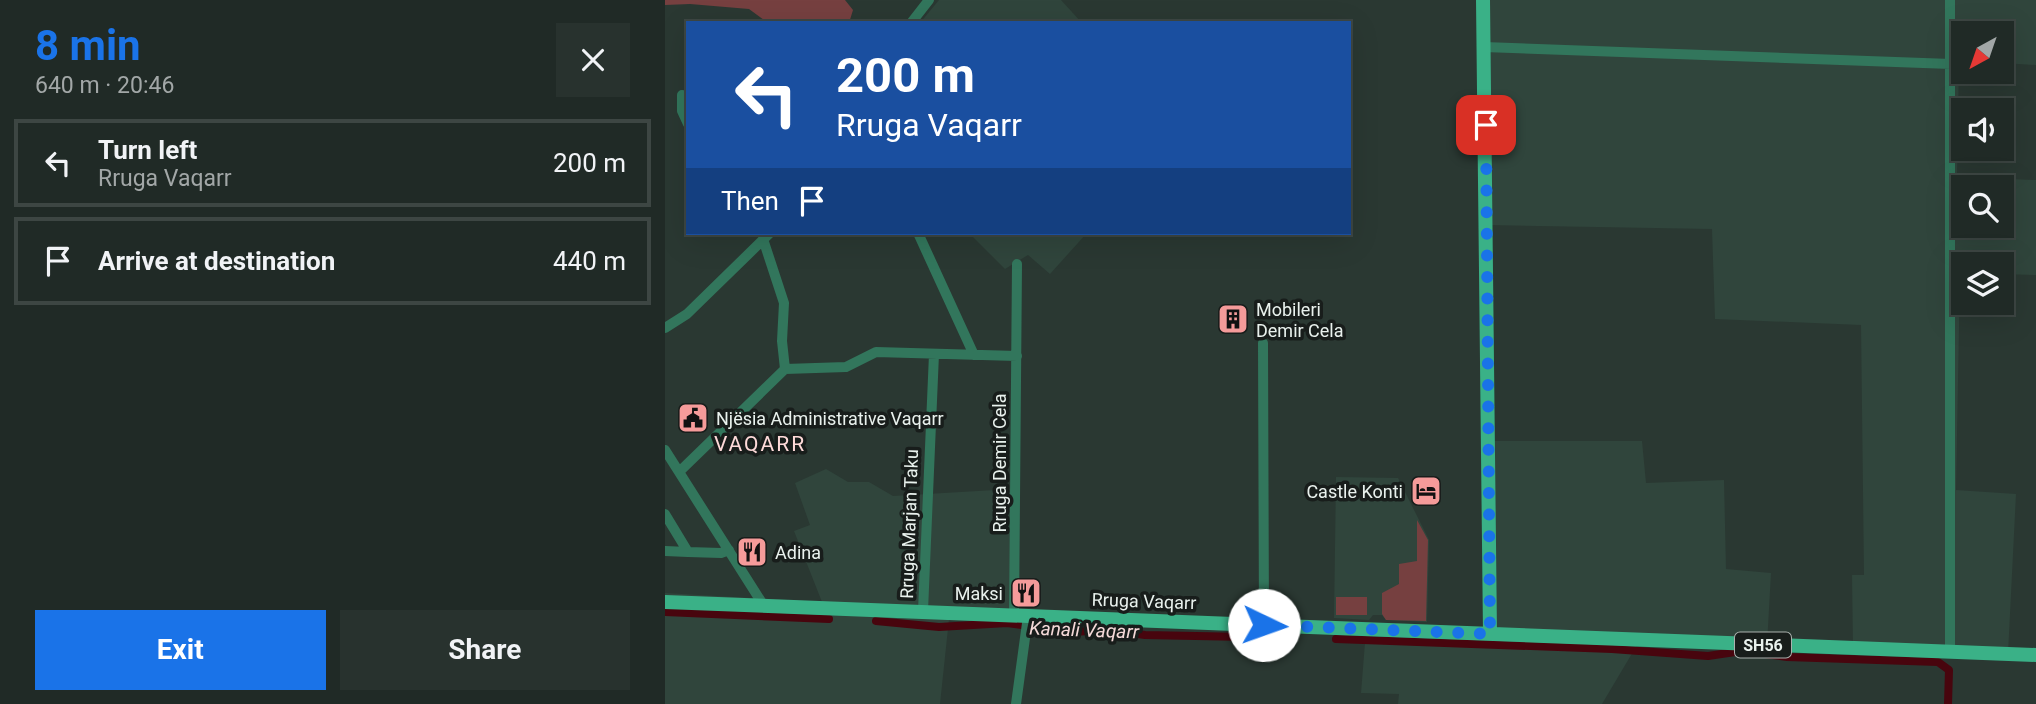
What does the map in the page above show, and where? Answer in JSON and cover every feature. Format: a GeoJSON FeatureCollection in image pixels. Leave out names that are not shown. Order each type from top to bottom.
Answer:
{"type":"FeatureCollection","features":[{"type":"Feature","properties":{"kind":"main road"},"geometry":{"type":"LineString","coordinates":[[1483,0],[1490,634]]}},
{"type":"Feature","properties":{"kind":"main road","name":"Rruga Vaqarr"},"geometry":{"type":"LineString","coordinates":[[665,602],[923,611],[1023,621],[1264,625],[1490,634]]}},
{"type":"Feature","properties":{"kind":"main road","name":"SH56"},"geometry":{"type":"LineString","coordinates":[[1490,634],[2036,655]]}},
{"type":"Feature","properties":{"kind":"street"},"geometry":{"type":"LineString","coordinates":[[913,21],[929,0]]}},
{"type":"Feature","properties":{"kind":"street"},"geometry":{"type":"LineString","coordinates":[[1950,0],[1950,652]]}},
{"type":"Feature","properties":{"kind":"street"},"geometry":{"type":"LineString","coordinates":[[1484,47],[1951,64]]}},
{"type":"Feature","properties":{"kind":"street"},"geometry":{"type":"LineString","coordinates":[[682,95],[682,111],[686,120]]}},
{"type":"Feature","properties":{"kind":"street"},"geometry":{"type":"LineString","coordinates":[[919,235],[974,355]]}},
{"type":"Feature","properties":{"kind":"street"},"geometry":{"type":"LineString","coordinates":[[665,328],[687,314],[767,236]]}},
{"type":"Feature","properties":{"kind":"street"},"geometry":{"type":"LineString","coordinates":[[767,236],[784,303],[782,341],[785,369]]}},
{"type":"Feature","properties":{"kind":"street","name":"Rruga Demir Cela"},"geometry":{"type":"LineString","coordinates":[[1016,704],[1023,621],[1017,264]]}},
{"type":"Feature","properties":{"kind":"street"},"geometry":{"type":"LineString","coordinates":[[1263,343],[1261,533],[1264,625]]}},
{"type":"Feature","properties":{"kind":"street"},"geometry":{"type":"LineString","coordinates":[[679,472],[785,369],[846,367],[876,352],[1017,356]]}},
{"type":"Feature","properties":{"kind":"street","name":"Rruga Marjan Taku"},"geometry":{"type":"LineString","coordinates":[[923,611],[934,354]]}},
{"type":"Feature","properties":{"kind":"street"},"geometry":{"type":"LineString","coordinates":[[665,450],[764,606]]}},
{"type":"Feature","properties":{"kind":"street"},"geometry":{"type":"LineString","coordinates":[[665,514],[688,552]]}},
{"type":"Feature","properties":{"kind":"street"},"geometry":{"type":"LineString","coordinates":[[665,551],[720,553],[729,550]]}},
{"type":"Feature","properties":{"kind":"shaded area"},"geometry":{"type":"Polygon","coordinates":[[[665,0],[845,0],[853,10],[850,21],[765,21],[749,9],[690,4],[665,5],[665,0]]]}},
{"type":"Feature","properties":{"kind":"shaded area"},"geometry":{"type":"Polygon","coordinates":[[[939,0],[1061,0],[1080,21],[922,21],[939,0]]]}},
{"type":"Feature","properties":{"kind":"shaded area"},"geometry":{"type":"Polygon","coordinates":[[[1477,0],[2036,0],[2036,65],[2014,64],[2014,21],[1951,21],[1951,84],[1959,84],[1958,98],[1951,98],[1951,161],[1957,161],[1957,175],[1951,175],[1951,238],[2014,238],[2014,179],[2036,180],[2036,275],[2014,274],[2014,252],[1951,252],[1951,315],[1959,315],[1956,490],[2016,494],[2008,654],[1853,648],[1852,575],[1864,575],[1861,325],[1715,319],[1712,229],[1487,225],[1477,0]]]}},
{"type":"Feature","properties":{"kind":"shaded area"},"geometry":{"type":"Polygon","coordinates":[[[971,235],[1085,235],[1050,274],[1028,255],[1005,269],[971,235]]]}},
{"type":"Feature","properties":{"kind":"shaded area"},"geometry":{"type":"Polygon","coordinates":[[[1490,441],[1642,441],[1646,483],[1724,480],[1726,569],[1771,573],[1767,645],[1640,640],[1602,704],[1398,704],[1399,694],[1361,693],[1366,630],[1490,634],[1490,441]]]}},
{"type":"Feature","properties":{"kind":"shaded area"},"geometry":{"type":"Polygon","coordinates":[[[826,469],[848,482],[869,482],[893,496],[1012,489],[1009,612],[949,619],[940,704],[665,704],[665,593],[822,602],[794,531],[810,525],[795,483],[826,469]]]}},
{"type":"Feature","properties":{"kind":"shaded area"},"geometry":{"type":"Polygon","coordinates":[[[1336,477],[1398,478],[1429,540],[1427,622],[1386,620],[1382,615],[1373,615],[1369,620],[1334,618],[1336,477]]]}},
{"type":"Feature","properties":{"kind":"shaded area"},"geometry":{"type":"Polygon","coordinates":[[[1417,520],[1428,540],[1426,621],[1386,620],[1382,614],[1382,593],[1399,584],[1399,564],[1417,561],[1417,520]]]}},
{"type":"Feature","properties":{"kind":"shaded area"},"geometry":{"type":"Polygon","coordinates":[[[1336,597],[1367,597],[1367,615],[1336,615],[1336,597]]]}},
{"type":"Feature","properties":{"kind":"waterway","name":"Kanali Vaqarr"},"geometry":{"type":"LineString","coordinates":[[665,612],[829,619]]}},
{"type":"Feature","properties":{"kind":"waterway","name":"Kanali Vaqarr"},"geometry":{"type":"LineString","coordinates":[[876,621],[939,627],[1007,623],[1071,632],[1110,630],[1145,635],[1291,638]]}},
{"type":"Feature","properties":{"kind":"waterway"},"geometry":{"type":"LineString","coordinates":[[1336,639],[1612,649],[1708,656],[1742,651],[1787,657],[1938,662],[1949,670],[1948,704]]}},
{"type":"Feature","properties":{"kind":"place","name":"Mobileri Demir Cela"},"geometry":{"type":"Point","coordinates":[1233,319]}},
{"type":"Feature","properties":{"kind":"place","name":"Njësia Administrative Vaqarr"},"geometry":{"type":"Point","coordinates":[693,418]}},
{"type":"Feature","properties":{"kind":"place","name":"Castle Konti"},"geometry":{"type":"Point","coordinates":[1426,491]}},
{"type":"Feature","properties":{"kind":"place","name":"Adina"},"geometry":{"type":"Point","coordinates":[752,552]}},
{"type":"Feature","properties":{"kind":"place","name":"Maksi"},"geometry":{"type":"Point","coordinates":[1026,593]}},
{"type":"Feature","properties":{"kind":"district","name":"VAQARR"},"geometry":{"type":"Point","coordinates":[760,444]}},
{"type":"Feature","properties":{"kind":"route"},"geometry":{"type":"LineString","coordinates":[[1264,625],[1490,634],[1492,609],[1486,125]]}}]}
